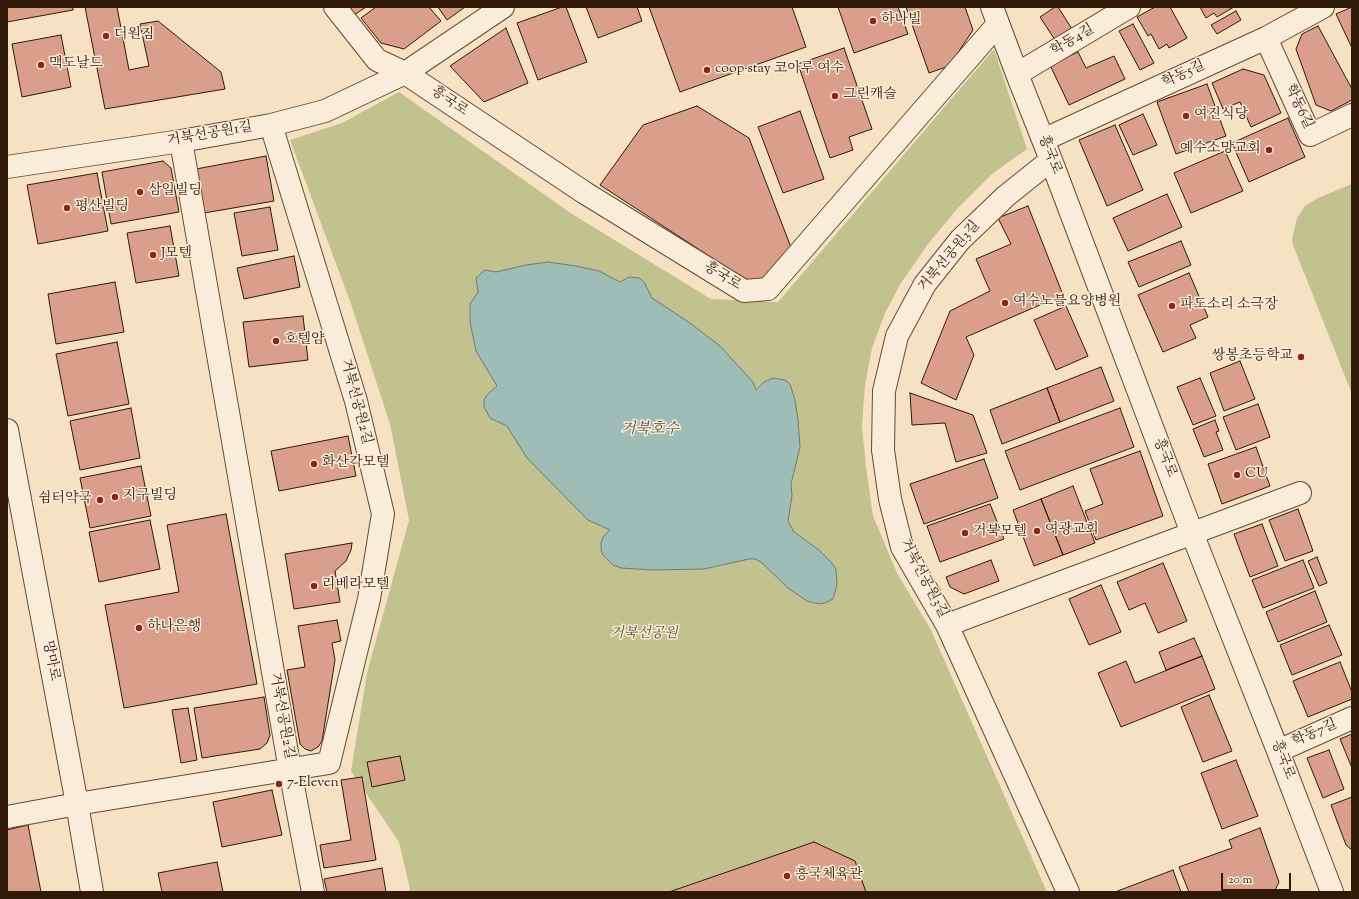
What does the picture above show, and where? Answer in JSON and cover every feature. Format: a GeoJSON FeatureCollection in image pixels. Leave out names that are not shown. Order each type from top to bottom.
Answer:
{"type":"FeatureCollection","features":[{"type":"Feature","properties":{"kind":"street"},"geometry":{"type":"LineString","coordinates":[[335,7],[376,60],[405,73]]}},
{"type":"Feature","properties":{"kind":"street","name":"거북선공원1길"},"geometry":{"type":"LineString","coordinates":[[7,167],[181,141],[271,125],[326,111],[405,73],[503,7]]}},
{"type":"Feature","properties":{"kind":"street","name":"학동4길"},"geometry":{"type":"LineString","coordinates":[[1017,74],[1129,7]]}},
{"type":"Feature","properties":{"kind":"street","name":"학동5길"},"geometry":{"type":"LineString","coordinates":[[1043,140],[1266,38],[1323,7]]}},
{"type":"Feature","properties":{"kind":"street","name":"흥국로"},"geometry":{"type":"LineString","coordinates":[[405,73],[585,193],[744,291],[768,289],[995,15],[1192,533],[1332,892]]}},
{"type":"Feature","properties":{"kind":"street","name":"학동6길"},"geometry":{"type":"LineString","coordinates":[[1266,38],[1310,135],[1352,115]]}},
{"type":"Feature","properties":{"kind":"street","name":"거북선공원2길"},"geometry":{"type":"LineString","coordinates":[[7,817],[77,804],[329,763],[369,600],[383,514],[356,401],[271,125]]}},
{"type":"Feature","properties":{"kind":"street","name":"거북선공원2길"},"geometry":{"type":"LineString","coordinates":[[181,141],[290,770],[313,892]]}},
{"type":"Feature","properties":{"kind":"street","name":"거북선공원3길"},"geometry":{"type":"LineString","coordinates":[[1051,160],[1006,196],[960,240],[924,284],[897,336],[884,391],[883,450],[890,499],[902,546],[947,625],[1068,892]]}},
{"type":"Feature","properties":{"kind":"street","name":"망마로"},"geometry":{"type":"LineString","coordinates":[[7,430],[92,892]]}},
{"type":"Feature","properties":{"kind":"street"},"geometry":{"type":"LineString","coordinates":[[947,625],[1300,493]]}},
{"type":"Feature","properties":{"kind":"street","name":"학동7길"},"geometry":{"type":"LineString","coordinates":[[1278,751],[1352,718]]}},
{"type":"Feature","properties":{"kind":"green space","name":"거북선공원"},"geometry":{"type":"Polygon","coordinates":[[[994,49],[1027,149],[992,174],[957,209],[928,244],[901,283],[885,313],[872,348],[865,385],[862,426],[873,516],[897,573],[931,630],[1047,892],[408,892],[410,889],[399,842],[351,771],[367,673],[409,520],[390,424],[351,304],[290,140],[342,123],[399,92],[572,214],[711,299],[778,302],[994,49]]]}},
{"type":"Feature","properties":{"kind":"green space"},"geometry":{"type":"Polygon","coordinates":[[[1352,184],[1352,394],[1293,245],[1292,239],[1297,218],[1305,206],[1318,198],[1352,184]]]}},
{"type":"Feature","properties":{"kind":"water","name":"거북호수"},"geometry":{"type":"Polygon","coordinates":[[[548,262],[599,271],[620,282],[629,277],[639,278],[644,282],[652,298],[690,323],[720,346],[753,382],[756,390],[764,382],[773,378],[785,380],[790,384],[795,400],[800,447],[791,484],[792,496],[788,521],[794,532],[819,550],[836,569],[837,585],[833,599],[819,604],[807,601],[788,588],[761,562],[755,559],[704,569],[652,570],[621,568],[613,565],[603,555],[601,543],[603,537],[610,530],[588,520],[527,458],[507,426],[490,418],[484,407],[484,400],[487,395],[497,386],[476,351],[470,322],[470,304],[478,292],[476,278],[485,270],[496,272],[526,265],[548,262]]]}},
{"type":"Feature","properties":{"kind":"building"},"geometry":{"type":"Polygon","coordinates":[[[7,7],[73,7],[73,10],[7,22],[7,7]]]}},
{"type":"Feature","properties":{"kind":"building"},"geometry":{"type":"Polygon","coordinates":[[[85,7],[117,7],[129,70],[149,66],[140,24],[158,21],[221,72],[225,89],[105,109],[85,7]]]}},
{"type":"Feature","properties":{"kind":"building"},"geometry":{"type":"Polygon","coordinates":[[[346,7],[366,7],[353,16],[346,7]]]}},
{"type":"Feature","properties":{"kind":"building"},"geometry":{"type":"Polygon","coordinates":[[[376,7],[429,7],[441,21],[404,49],[381,43],[361,18],[376,7]]]}},
{"type":"Feature","properties":{"kind":"building"},"geometry":{"type":"Polygon","coordinates":[[[438,7],[465,7],[447,20],[438,7]]]}},
{"type":"Feature","properties":{"kind":"building"},"geometry":{"type":"Polygon","coordinates":[[[562,7],[566,7],[587,62],[538,80],[517,23],[562,7]]]}},
{"type":"Feature","properties":{"kind":"building"},"geometry":{"type":"Polygon","coordinates":[[[586,7],[637,7],[642,21],[598,38],[586,7]]]}},
{"type":"Feature","properties":{"kind":"building","name":"coop stay 코아루 여수"},"geometry":{"type":"Polygon","coordinates":[[[649,7],[792,7],[806,47],[680,92],[649,7]]]}},
{"type":"Feature","properties":{"kind":"building","name":"하나빌"},"geometry":{"type":"Polygon","coordinates":[[[838,7],[898,7],[908,34],[854,53],[838,7]]]}},
{"type":"Feature","properties":{"kind":"building"},"geometry":{"type":"Polygon","coordinates":[[[906,7],[965,7],[973,30],[949,66],[929,73],[906,7]]]}},
{"type":"Feature","properties":{"kind":"building"},"geometry":{"type":"Polygon","coordinates":[[[1055,7],[1058,7],[1072,29],[1055,40],[1040,17],[1055,7]]]}},
{"type":"Feature","properties":{"kind":"building"},"geometry":{"type":"Polygon","coordinates":[[[1155,7],[1170,7],[1187,38],[1169,48],[1167,44],[1159,49],[1151,34],[1148,36],[1137,17],[1155,7]]]}},
{"type":"Feature","properties":{"kind":"building"},"geometry":{"type":"Polygon","coordinates":[[[1200,7],[1234,7],[1217,17],[1214,13],[1206,18],[1200,7]]]}},
{"type":"Feature","properties":{"kind":"building"},"geometry":{"type":"Polygon","coordinates":[[[1352,7],[1352,48],[1336,14],[1352,7]]]}},
{"type":"Feature","properties":{"kind":"building"},"geometry":{"type":"Polygon","coordinates":[[[1236,11],[1241,20],[1217,34],[1211,25],[1236,11]]]}},
{"type":"Feature","properties":{"kind":"building"},"geometry":{"type":"Polygon","coordinates":[[[1133,24],[1154,63],[1140,70],[1119,31],[1133,24]]]}},
{"type":"Feature","properties":{"kind":"building"},"geometry":{"type":"Polygon","coordinates":[[[1318,26],[1352,89],[1352,100],[1331,111],[1316,105],[1296,49],[1302,34],[1318,26]]]}},
{"type":"Feature","properties":{"kind":"building"},"geometry":{"type":"Polygon","coordinates":[[[506,28],[528,83],[484,102],[450,66],[506,28]]]}},
{"type":"Feature","properties":{"kind":"building","name":"맥도날드"},"geometry":{"type":"Polygon","coordinates":[[[61,35],[71,87],[22,97],[12,44],[61,35]]]}},
{"type":"Feature","properties":{"kind":"building","name":"그린캐슬"},"geometry":{"type":"Polygon","coordinates":[[[844,48],[872,129],[849,137],[853,150],[830,158],[798,64],[844,48]]]}},
{"type":"Feature","properties":{"kind":"building"},"geometry":{"type":"Polygon","coordinates":[[[1078,52],[1086,68],[1114,56],[1125,79],[1069,105],[1050,65],[1078,52]]]}},
{"type":"Feature","properties":{"kind":"building"},"geometry":{"type":"Polygon","coordinates":[[[1243,69],[1264,75],[1281,113],[1251,127],[1240,102],[1223,109],[1212,83],[1243,69]]]}},
{"type":"Feature","properties":{"kind":"building"},"geometry":{"type":"Polygon","coordinates":[[[1207,84],[1226,136],[1176,154],[1157,102],[1207,84]]]}},
{"type":"Feature","properties":{"kind":"building"},"geometry":{"type":"Polygon","coordinates":[[[697,106],[749,138],[792,250],[768,279],[749,282],[600,185],[643,125],[697,106]]]}},
{"type":"Feature","properties":{"kind":"building"},"geometry":{"type":"Polygon","coordinates":[[[800,111],[824,179],[783,193],[758,127],[800,111]]]}},
{"type":"Feature","properties":{"kind":"building"},"geometry":{"type":"Polygon","coordinates":[[[1143,114],[1157,145],[1133,155],[1119,125],[1143,114]]]}},
{"type":"Feature","properties":{"kind":"building","name":"예수소망교회"},"geometry":{"type":"Polygon","coordinates":[[[1288,118],[1305,157],[1249,182],[1232,143],[1288,118]]]}},
{"type":"Feature","properties":{"kind":"building"},"geometry":{"type":"Polygon","coordinates":[[[1115,125],[1143,190],[1107,206],[1079,140],[1115,125]]]}},
{"type":"Feature","properties":{"kind":"building"},"geometry":{"type":"Polygon","coordinates":[[[1225,151],[1243,191],[1191,213],[1174,173],[1225,151]]]}},
{"type":"Feature","properties":{"kind":"building"},"geometry":{"type":"Polygon","coordinates":[[[266,156],[274,201],[204,213],[196,169],[266,156]]]}},
{"type":"Feature","properties":{"kind":"building","name":"삼일빌딩"},"geometry":{"type":"Polygon","coordinates":[[[163,161],[171,168],[179,212],[111,224],[102,172],[163,161]]]}},
{"type":"Feature","properties":{"kind":"building","name":"평산빌딩"},"geometry":{"type":"Polygon","coordinates":[[[97,173],[108,231],[38,244],[27,185],[97,173]]]}},
{"type":"Feature","properties":{"kind":"building"},"geometry":{"type":"Polygon","coordinates":[[[1167,194],[1182,227],[1128,251],[1113,218],[1167,194]]]}},
{"type":"Feature","properties":{"kind":"building","name":"여수노블요양병원"},"geometry":{"type":"Polygon","coordinates":[[[1028,206],[1063,295],[966,337],[974,355],[956,400],[921,383],[950,311],[990,291],[976,259],[1011,244],[998,218],[1028,206]]]}},
{"type":"Feature","properties":{"kind":"building"},"geometry":{"type":"Polygon","coordinates":[[[270,207],[278,250],[242,256],[234,213],[270,207]]]}},
{"type":"Feature","properties":{"kind":"building","name":"J모텔"},"geometry":{"type":"Polygon","coordinates":[[[170,226],[179,276],[136,283],[127,233],[170,226]]]}},
{"type":"Feature","properties":{"kind":"building"},"geometry":{"type":"Polygon","coordinates":[[[1181,241],[1191,265],[1139,287],[1128,262],[1181,241]]]}},
{"type":"Feature","properties":{"kind":"building"},"geometry":{"type":"Polygon","coordinates":[[[294,256],[300,287],[244,299],[237,268],[294,256]]]}},
{"type":"Feature","properties":{"kind":"building"},"geometry":{"type":"Polygon","coordinates":[[[1189,273],[1208,317],[1190,325],[1196,338],[1163,352],[1138,295],[1189,273]]]}},
{"type":"Feature","properties":{"kind":"building"},"geometry":{"type":"Polygon","coordinates":[[[115,282],[124,332],[56,344],[48,294],[115,282]]]}},
{"type":"Feature","properties":{"kind":"building"},"geometry":{"type":"Polygon","coordinates":[[[1066,306],[1088,356],[1056,370],[1034,320],[1066,306]]]}},
{"type":"Feature","properties":{"kind":"building","name":"호텔얌"},"geometry":{"type":"Polygon","coordinates":[[[303,316],[308,360],[249,367],[243,322],[303,316]]]}},
{"type":"Feature","properties":{"kind":"building"},"geometry":{"type":"Polygon","coordinates":[[[117,342],[129,404],[68,416],[56,354],[117,342]]]}},
{"type":"Feature","properties":{"kind":"building"},"geometry":{"type":"Polygon","coordinates":[[[1240,361],[1255,399],[1224,411],[1210,373],[1240,361]]]}},
{"type":"Feature","properties":{"kind":"building"},"geometry":{"type":"Polygon","coordinates":[[[1101,367],[1114,401],[1060,422],[1047,388],[1101,367]]]}},
{"type":"Feature","properties":{"kind":"building"},"geometry":{"type":"Polygon","coordinates":[[[1200,378],[1216,416],[1193,425],[1177,387],[1200,378]]]}},
{"type":"Feature","properties":{"kind":"building"},"geometry":{"type":"Polygon","coordinates":[[[1047,388],[1060,422],[1002,444],[990,410],[1047,388]]]}},
{"type":"Feature","properties":{"kind":"building"},"geometry":{"type":"Polygon","coordinates":[[[910,393],[973,415],[987,453],[956,462],[945,423],[912,425],[910,393]]]}},
{"type":"Feature","properties":{"kind":"building"},"geometry":{"type":"Polygon","coordinates":[[[1258,404],[1270,437],[1236,450],[1223,417],[1258,404]]]}},
{"type":"Feature","properties":{"kind":"building"},"geometry":{"type":"Polygon","coordinates":[[[131,408],[140,458],[80,470],[70,421],[131,408]]]}},
{"type":"Feature","properties":{"kind":"building"},"geometry":{"type":"Polygon","coordinates":[[[1120,408],[1134,447],[1020,490],[1005,451],[1120,408]]]}},
{"type":"Feature","properties":{"kind":"building"},"geometry":{"type":"Polygon","coordinates":[[[1215,420],[1219,431],[1216,432],[1223,450],[1204,457],[1193,429],[1215,420]]]}},
{"type":"Feature","properties":{"kind":"building","name":"화산각모텔"},"geometry":{"type":"Polygon","coordinates":[[[348,436],[356,476],[279,491],[271,451],[348,436]]]}},
{"type":"Feature","properties":{"kind":"building"},"geometry":{"type":"Polygon","coordinates":[[[1256,447],[1270,486],[1222,504],[1208,464],[1256,447]]]}},
{"type":"Feature","properties":{"kind":"building"},"geometry":{"type":"Polygon","coordinates":[[[1140,451],[1163,516],[1096,540],[1085,511],[1103,504],[1090,469],[1140,451]]]}},
{"type":"Feature","properties":{"kind":"building"},"geometry":{"type":"Polygon","coordinates":[[[984,459],[998,498],[924,524],[910,484],[984,459]]]}},
{"type":"Feature","properties":{"kind":"building","name":"지구빌딩"},"geometry":{"type":"Polygon","coordinates":[[[141,466],[151,516],[90,528],[80,478],[141,466]]]}},
{"type":"Feature","properties":{"kind":"building"},"geometry":{"type":"Polygon","coordinates":[[[1073,486],[1095,543],[1063,555],[1041,499],[1073,486]]]}},
{"type":"Feature","properties":{"kind":"building"},"geometry":{"type":"Polygon","coordinates":[[[1041,499],[1063,555],[1034,566],[1013,510],[1041,499]]]}},
{"type":"Feature","properties":{"kind":"building","name":"거북모텔"},"geometry":{"type":"Polygon","coordinates":[[[990,504],[1004,539],[940,562],[927,526],[990,504]]]}},
{"type":"Feature","properties":{"kind":"building"},"geometry":{"type":"Polygon","coordinates":[[[1298,509],[1313,551],[1285,561],[1269,520],[1298,509]]]}},
{"type":"Feature","properties":{"kind":"building"},"geometry":{"type":"Polygon","coordinates":[[[226,514],[257,684],[124,708],[105,605],[179,592],[167,525],[226,514]]]}},
{"type":"Feature","properties":{"kind":"building"},"geometry":{"type":"Polygon","coordinates":[[[150,520],[160,569],[99,582],[89,532],[150,520]]]}},
{"type":"Feature","properties":{"kind":"building"},"geometry":{"type":"Polygon","coordinates":[[[1262,524],[1278,566],[1250,577],[1234,534],[1262,524]]]}},
{"type":"Feature","properties":{"kind":"building","name":"리베라모텔"},"geometry":{"type":"Polygon","coordinates":[[[352,543],[351,550],[346,561],[335,571],[340,602],[294,609],[285,554],[352,543]]]}},
{"type":"Feature","properties":{"kind":"building"},"geometry":{"type":"Polygon","coordinates":[[[1317,557],[1327,583],[1319,586],[1308,561],[1317,557]]]}},
{"type":"Feature","properties":{"kind":"building"},"geometry":{"type":"Polygon","coordinates":[[[991,560],[999,581],[964,594],[950,587],[946,577],[991,560]]]}},
{"type":"Feature","properties":{"kind":"building"},"geometry":{"type":"Polygon","coordinates":[[[1303,560],[1314,588],[1263,608],[1252,580],[1303,560]]]}},
{"type":"Feature","properties":{"kind":"building"},"geometry":{"type":"Polygon","coordinates":[[[1163,563],[1187,621],[1158,633],[1145,603],[1129,610],[1117,582],[1163,563]]]}},
{"type":"Feature","properties":{"kind":"building"},"geometry":{"type":"Polygon","coordinates":[[[1101,585],[1121,632],[1089,645],[1069,599],[1101,585]]]}},
{"type":"Feature","properties":{"kind":"building"},"geometry":{"type":"Polygon","coordinates":[[[1315,591],[1327,622],[1278,642],[1266,612],[1315,591]]]}},
{"type":"Feature","properties":{"kind":"building"},"geometry":{"type":"Polygon","coordinates":[[[337,620],[341,641],[332,643],[335,660],[322,741],[318,747],[311,751],[305,749],[300,744],[287,670],[305,667],[298,626],[337,620]]]}},
{"type":"Feature","properties":{"kind":"building"},"geometry":{"type":"Polygon","coordinates":[[[1329,625],[1342,655],[1292,675],[1280,645],[1329,625]]]}},
{"type":"Feature","properties":{"kind":"building"},"geometry":{"type":"Polygon","coordinates":[[[1194,638],[1202,656],[1166,670],[1159,652],[1194,638]]]}},
{"type":"Feature","properties":{"kind":"building"},"geometry":{"type":"Polygon","coordinates":[[[1202,656],[1215,689],[1121,727],[1098,673],[1126,661],[1135,683],[1202,656]]]}},
{"type":"Feature","properties":{"kind":"building"},"geometry":{"type":"Polygon","coordinates":[[[1340,662],[1352,692],[1352,699],[1308,717],[1293,681],[1340,662]]]}},
{"type":"Feature","properties":{"kind":"building"},"geometry":{"type":"Polygon","coordinates":[[[1209,695],[1232,751],[1203,762],[1181,707],[1209,695]]]}},
{"type":"Feature","properties":{"kind":"building"},"geometry":{"type":"Polygon","coordinates":[[[264,697],[270,735],[267,743],[260,749],[202,758],[194,708],[264,697]]]}},
{"type":"Feature","properties":{"kind":"building"},"geometry":{"type":"Polygon","coordinates":[[[188,708],[197,760],[181,763],[172,710],[188,708]]]}},
{"type":"Feature","properties":{"kind":"building"},"geometry":{"type":"Polygon","coordinates":[[[1352,734],[1352,768],[1340,739],[1352,734]]]}},
{"type":"Feature","properties":{"kind":"building"},"geometry":{"type":"Polygon","coordinates":[[[1329,750],[1344,789],[1323,798],[1307,758],[1329,750]]]}},
{"type":"Feature","properties":{"kind":"building"},"geometry":{"type":"Polygon","coordinates":[[[400,756],[405,780],[372,787],[367,762],[400,756]]]}},
{"type":"Feature","properties":{"kind":"building"},"geometry":{"type":"Polygon","coordinates":[[[1236,760],[1258,816],[1222,829],[1201,773],[1236,760]]]}},
{"type":"Feature","properties":{"kind":"building"},"geometry":{"type":"Polygon","coordinates":[[[362,777],[376,860],[324,868],[320,845],[351,840],[341,780],[362,777]]]}},
{"type":"Feature","properties":{"kind":"building"},"geometry":{"type":"Polygon","coordinates":[[[272,790],[282,835],[222,847],[213,802],[272,790]]]}},
{"type":"Feature","properties":{"kind":"building"},"geometry":{"type":"Polygon","coordinates":[[[1352,797],[1352,850],[1346,845],[1331,805],[1352,797]]]}},
{"type":"Feature","properties":{"kind":"building"},"geometry":{"type":"Polygon","coordinates":[[[28,825],[41,892],[7,892],[7,830],[28,825]]]}},
{"type":"Feature","properties":{"kind":"building"},"geometry":{"type":"Polygon","coordinates":[[[1260,828],[1279,882],[1274,892],[1189,892],[1179,867],[1232,848],[1229,840],[1260,828]]]}},
{"type":"Feature","properties":{"kind":"building","name":"흥국체육관"},"geometry":{"type":"Polygon","coordinates":[[[814,842],[855,861],[866,892],[669,892],[814,842]]]}},
{"type":"Feature","properties":{"kind":"building"},"geometry":{"type":"Polygon","coordinates":[[[217,862],[223,892],[162,892],[158,873],[217,862]]]}},
{"type":"Feature","properties":{"kind":"building"},"geometry":{"type":"Polygon","coordinates":[[[382,868],[386,892],[327,892],[324,879],[382,868]]]}},
{"type":"Feature","properties":{"kind":"building"},"geometry":{"type":"Polygon","coordinates":[[[1173,870],[1181,892],[1115,892],[1173,870]]]}},
{"type":"Feature","properties":{"kind":"place","name":"하나빌"},"geometry":{"type":"Point","coordinates":[873,21]}},
{"type":"Feature","properties":{"kind":"place","name":"더원짐"},"geometry":{"type":"Point","coordinates":[106,36]}},
{"type":"Feature","properties":{"kind":"place","name":"맥도날드"},"geometry":{"type":"Point","coordinates":[41,65]}},
{"type":"Feature","properties":{"kind":"place","name":"coop stay 코아루 여수"},"geometry":{"type":"Point","coordinates":[707,70]}},
{"type":"Feature","properties":{"kind":"place","name":"그린캐슬"},"geometry":{"type":"Point","coordinates":[835,96]}},
{"type":"Feature","properties":{"kind":"place","name":"여진식당"},"geometry":{"type":"Point","coordinates":[1186,116]}},
{"type":"Feature","properties":{"kind":"place","name":"예수소망교회"},"geometry":{"type":"Point","coordinates":[1269,150]}},
{"type":"Feature","properties":{"kind":"place","name":"삼일빌딩"},"geometry":{"type":"Point","coordinates":[140,192]}},
{"type":"Feature","properties":{"kind":"place","name":"평산빌딩"},"geometry":{"type":"Point","coordinates":[67,208]}},
{"type":"Feature","properties":{"kind":"place","name":"J모텔"},"geometry":{"type":"Point","coordinates":[153,255]}},
{"type":"Feature","properties":{"kind":"place","name":"여수노블요양병원"},"geometry":{"type":"Point","coordinates":[1005,303]}},
{"type":"Feature","properties":{"kind":"place","name":"파도소리 소극장"},"geometry":{"type":"Point","coordinates":[1172,306]}},
{"type":"Feature","properties":{"kind":"place","name":"호텔얌"},"geometry":{"type":"Point","coordinates":[276,341]}},
{"type":"Feature","properties":{"kind":"place","name":"쌍봉초등학교"},"geometry":{"type":"Point","coordinates":[1301,357]}},
{"type":"Feature","properties":{"kind":"place","name":"화산각모텔"},"geometry":{"type":"Point","coordinates":[314,464]}},
{"type":"Feature","properties":{"kind":"place","name":"CU"},"geometry":{"type":"Point","coordinates":[1237,475]}},
{"type":"Feature","properties":{"kind":"place","name":"지구빌딩"},"geometry":{"type":"Point","coordinates":[115,497]}},
{"type":"Feature","properties":{"kind":"place","name":"쉼터약국"},"geometry":{"type":"Point","coordinates":[100,500]}},
{"type":"Feature","properties":{"kind":"place","name":"여광교회"},"geometry":{"type":"Point","coordinates":[1037,531]}},
{"type":"Feature","properties":{"kind":"place","name":"거북모텔"},"geometry":{"type":"Point","coordinates":[965,533]}},
{"type":"Feature","properties":{"kind":"place","name":"리베라모텔"},"geometry":{"type":"Point","coordinates":[314,586]}},
{"type":"Feature","properties":{"kind":"place","name":"하나은행"},"geometry":{"type":"Point","coordinates":[139,628]}},
{"type":"Feature","properties":{"kind":"place","name":"7-Eleven"},"geometry":{"type":"Point","coordinates":[279,784]}},
{"type":"Feature","properties":{"kind":"place","name":"흥국체육관"},"geometry":{"type":"Point","coordinates":[787,876]}}]}
